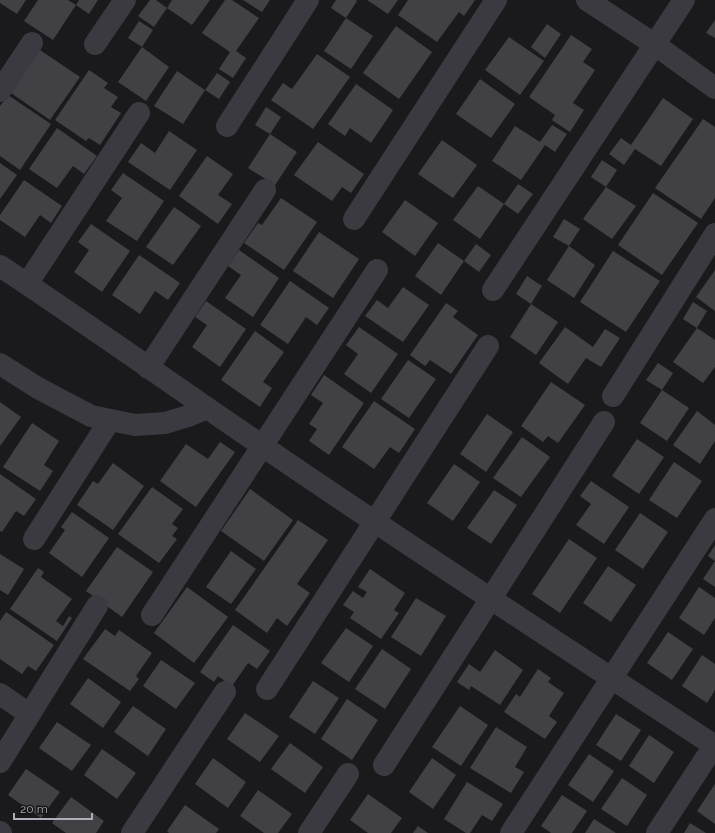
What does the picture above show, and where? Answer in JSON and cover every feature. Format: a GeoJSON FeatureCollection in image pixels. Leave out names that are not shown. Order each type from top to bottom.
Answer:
{"type":"FeatureCollection","features":[{"type":"Feature","properties":{"kind":"street"},"geometry":{"type":"LineString","coordinates":[[95,44],[125,0]]}},
{"type":"Feature","properties":{"kind":"street"},"geometry":{"type":"LineString","coordinates":[[227,126],[308,0]]}},
{"type":"Feature","properties":{"kind":"street"},"geometry":{"type":"LineString","coordinates":[[354,219],[496,0]]}},
{"type":"Feature","properties":{"kind":"street"},"geometry":{"type":"LineString","coordinates":[[587,0],[654,44],[715,88]]}},
{"type":"Feature","properties":{"kind":"street"},"geometry":{"type":"LineString","coordinates":[[493,290],[684,0]]}},
{"type":"Feature","properties":{"kind":"street"},"geometry":{"type":"LineString","coordinates":[[0,91],[32,43]]}},
{"type":"Feature","properties":{"kind":"street"},"geometry":{"type":"LineString","coordinates":[[28,284],[139,113]]}},
{"type":"Feature","properties":{"kind":"street"},"geometry":{"type":"LineString","coordinates":[[148,368],[265,190]]}},
{"type":"Feature","properties":{"kind":"street"},"geometry":{"type":"LineString","coordinates":[[613,396],[715,234]]}},
{"type":"Feature","properties":{"kind":"street"},"geometry":{"type":"LineString","coordinates":[[0,266],[374,522],[715,745],[657,833]]}},
{"type":"Feature","properties":{"kind":"street"},"geometry":{"type":"LineString","coordinates":[[152,615],[377,270]]}},
{"type":"Feature","properties":{"kind":"street"},"geometry":{"type":"LineString","coordinates":[[267,689],[488,346]]}},
{"type":"Feature","properties":{"kind":"street"},"geometry":{"type":"LineString","coordinates":[[0,364],[38,388],[91,416],[135,425],[165,423],[207,408]]}},
{"type":"Feature","properties":{"kind":"street"},"geometry":{"type":"LineString","coordinates":[[34,539],[110,420]]}},
{"type":"Feature","properties":{"kind":"street"},"geometry":{"type":"LineString","coordinates":[[384,765],[604,422]]}},
{"type":"Feature","properties":{"kind":"street"},"geometry":{"type":"LineString","coordinates":[[511,833],[715,519]]}},
{"type":"Feature","properties":{"kind":"street"},"geometry":{"type":"LineString","coordinates":[[0,762],[97,606]]}},
{"type":"Feature","properties":{"kind":"street"},"geometry":{"type":"LineString","coordinates":[[132,833],[225,692]]}},
{"type":"Feature","properties":{"kind":"street"},"geometry":{"type":"LineString","coordinates":[[0,694],[29,714]]}},
{"type":"Feature","properties":{"kind":"street"},"geometry":{"type":"LineString","coordinates":[[309,833],[348,774]]}},
{"type":"Feature","properties":{"kind":"building"},"geometry":{"type":"Polygon","coordinates":[[[0,0],[26,0],[17,14],[0,3],[0,0]]]}},
{"type":"Feature","properties":{"kind":"building"},"geometry":{"type":"Polygon","coordinates":[[[38,0],[68,0],[76,5],[53,40],[24,21],[38,0]]]}},
{"type":"Feature","properties":{"kind":"building"},"geometry":{"type":"Polygon","coordinates":[[[79,0],[98,0],[89,14],[76,5],[79,0]]]}},
{"type":"Feature","properties":{"kind":"building"},"geometry":{"type":"Polygon","coordinates":[[[150,0],[156,0],[167,8],[154,27],[138,16],[150,0]]]}},
{"type":"Feature","properties":{"kind":"building"},"geometry":{"type":"Polygon","coordinates":[[[172,0],[210,0],[192,25],[167,8],[172,0]]]}},
{"type":"Feature","properties":{"kind":"building"},"geometry":{"type":"Polygon","coordinates":[[[225,0],[232,0],[259,18],[236,51],[246,58],[233,78],[219,69],[230,52],[202,33],[225,0]]]}},
{"type":"Feature","properties":{"kind":"building"},"geometry":{"type":"Polygon","coordinates":[[[243,0],[270,0],[262,12],[243,0]]]}},
{"type":"Feature","properties":{"kind":"building"},"geometry":{"type":"Polygon","coordinates":[[[336,0],[357,1],[346,18],[331,8],[336,0]]]}},
{"type":"Feature","properties":{"kind":"building"},"geometry":{"type":"Polygon","coordinates":[[[367,0],[398,0],[388,14],[367,0]]]}},
{"type":"Feature","properties":{"kind":"building"},"geometry":{"type":"Polygon","coordinates":[[[408,0],[475,0],[464,16],[459,12],[437,42],[398,15],[408,0]]]}},
{"type":"Feature","properties":{"kind":"building"},"geometry":{"type":"Polygon","coordinates":[[[346,18],[373,36],[351,69],[324,51],[346,18]]]}},
{"type":"Feature","properties":{"kind":"building"},"geometry":{"type":"Polygon","coordinates":[[[715,20],[715,38],[706,33],[715,20]]]}},
{"type":"Feature","properties":{"kind":"building"},"geometry":{"type":"Polygon","coordinates":[[[139,21],[153,30],[142,47],[128,38],[139,21]]]}},
{"type":"Feature","properties":{"kind":"building"},"geometry":{"type":"Polygon","coordinates":[[[547,24],[561,34],[545,58],[531,47],[547,24]]]}},
{"type":"Feature","properties":{"kind":"building"},"geometry":{"type":"Polygon","coordinates":[[[396,26],[432,52],[399,99],[363,73],[396,26]]]}},
{"type":"Feature","properties":{"kind":"building"},"geometry":{"type":"Polygon","coordinates":[[[571,35],[592,49],[583,62],[595,70],[573,103],[584,110],[570,132],[552,120],[555,115],[529,97],[571,35]]]}},
{"type":"Feature","properties":{"kind":"building"},"geometry":{"type":"Polygon","coordinates":[[[509,37],[544,61],[520,95],[485,70],[509,37]]]}},
{"type":"Feature","properties":{"kind":"building"},"geometry":{"type":"Polygon","coordinates":[[[142,47],[169,67],[146,101],[118,82],[142,47]]]}},
{"type":"Feature","properties":{"kind":"building"},"geometry":{"type":"Polygon","coordinates":[[[40,50],[80,77],[50,120],[11,93],[40,50]]]}},
{"type":"Feature","properties":{"kind":"building"},"geometry":{"type":"Polygon","coordinates":[[[317,54],[350,77],[313,129],[271,100],[283,83],[292,89],[317,54]]]}},
{"type":"Feature","properties":{"kind":"building"},"geometry":{"type":"Polygon","coordinates":[[[89,70],[108,83],[104,88],[118,97],[111,107],[121,113],[100,145],[89,138],[86,141],[55,120],[89,70]]]}},
{"type":"Feature","properties":{"kind":"building"},"geometry":{"type":"Polygon","coordinates":[[[177,71],[205,90],[183,124],[154,106],[177,71]]]}},
{"type":"Feature","properties":{"kind":"building"},"geometry":{"type":"Polygon","coordinates":[[[217,73],[230,82],[219,99],[205,90],[217,73]]]}},
{"type":"Feature","properties":{"kind":"building"},"geometry":{"type":"Polygon","coordinates":[[[480,79],[515,104],[491,138],[456,114],[480,79]]]}},
{"type":"Feature","properties":{"kind":"building"},"geometry":{"type":"Polygon","coordinates":[[[356,84],[393,110],[371,143],[350,128],[345,136],[328,124],[356,84]]]}},
{"type":"Feature","properties":{"kind":"building"},"geometry":{"type":"Polygon","coordinates":[[[8,95],[51,124],[20,170],[0,156],[0,106],[8,95]]]}},
{"type":"Feature","properties":{"kind":"building"},"geometry":{"type":"Polygon","coordinates":[[[663,98],[693,119],[661,166],[635,149],[624,165],[609,154],[621,138],[631,145],[663,98]]]}},
{"type":"Feature","properties":{"kind":"building"},"geometry":{"type":"Polygon","coordinates":[[[266,107],[281,117],[270,134],[255,125],[266,107]]]}},
{"type":"Feature","properties":{"kind":"building"},"geometry":{"type":"Polygon","coordinates":[[[703,119],[715,127],[715,198],[701,219],[655,188],[703,119]]]}},
{"type":"Feature","properties":{"kind":"building"},"geometry":{"type":"Polygon","coordinates":[[[552,125],[567,134],[555,152],[545,145],[521,180],[492,161],[515,126],[540,142],[552,125]]]}},
{"type":"Feature","properties":{"kind":"building"},"geometry":{"type":"Polygon","coordinates":[[[57,128],[97,156],[84,174],[73,166],[57,188],[29,169],[57,128]]]}},
{"type":"Feature","properties":{"kind":"building"},"geometry":{"type":"Polygon","coordinates":[[[169,131],[197,150],[170,190],[128,162],[141,143],[155,153],[169,131]]]}},
{"type":"Feature","properties":{"kind":"building"},"geometry":{"type":"Polygon","coordinates":[[[270,134],[297,152],[275,185],[248,168],[270,134]]]}},
{"type":"Feature","properties":{"kind":"building"},"geometry":{"type":"Polygon","coordinates":[[[442,140],[477,165],[453,198],[418,174],[442,140]]]}},
{"type":"Feature","properties":{"kind":"building"},"geometry":{"type":"Polygon","coordinates":[[[318,142],[364,174],[351,193],[342,187],[332,201],[294,175],[318,142]]]}},
{"type":"Feature","properties":{"kind":"building"},"geometry":{"type":"Polygon","coordinates":[[[207,156],[233,174],[218,195],[232,204],[218,224],[179,196],[207,156]]]}},
{"type":"Feature","properties":{"kind":"building"},"geometry":{"type":"Polygon","coordinates":[[[602,160],[617,170],[606,187],[591,177],[602,160]]]}},
{"type":"Feature","properties":{"kind":"building"},"geometry":{"type":"Polygon","coordinates":[[[0,163],[17,175],[0,199],[0,163]]]}},
{"type":"Feature","properties":{"kind":"building"},"geometry":{"type":"Polygon","coordinates":[[[123,173],[164,201],[137,241],[106,221],[122,198],[111,190],[123,173]]]}},
{"type":"Feature","properties":{"kind":"building"},"geometry":{"type":"Polygon","coordinates":[[[24,180],[62,206],[51,223],[40,215],[25,237],[0,220],[0,215],[24,180]]]}},
{"type":"Feature","properties":{"kind":"building"},"geometry":{"type":"Polygon","coordinates":[[[518,184],[533,194],[518,214],[504,204],[518,184]]]}},
{"type":"Feature","properties":{"kind":"building"},"geometry":{"type":"Polygon","coordinates":[[[478,186],[504,204],[480,239],[453,220],[478,186]]]}},
{"type":"Feature","properties":{"kind":"building"},"geometry":{"type":"Polygon","coordinates":[[[606,187],[636,206],[612,239],[583,219],[606,187]]]}},
{"type":"Feature","properties":{"kind":"building"},"geometry":{"type":"Polygon","coordinates":[[[653,193],[698,223],[662,275],[618,245],[653,193]]]}},
{"type":"Feature","properties":{"kind":"building"},"geometry":{"type":"Polygon","coordinates":[[[281,198],[317,222],[284,270],[244,243],[258,223],[262,225],[281,198]]]}},
{"type":"Feature","properties":{"kind":"building"},"geometry":{"type":"Polygon","coordinates":[[[405,200],[438,223],[415,256],[382,232],[405,200]]]}},
{"type":"Feature","properties":{"kind":"building"},"geometry":{"type":"Polygon","coordinates":[[[174,207],[201,226],[173,265],[146,247],[174,207]]]}},
{"type":"Feature","properties":{"kind":"building"},"geometry":{"type":"Polygon","coordinates":[[[564,219],[580,229],[569,246],[553,237],[564,219]]]}},
{"type":"Feature","properties":{"kind":"building"},"geometry":{"type":"Polygon","coordinates":[[[91,224],[130,251],[102,292],[74,272],[89,250],[78,242],[91,224]]]}},
{"type":"Feature","properties":{"kind":"building"},"geometry":{"type":"Polygon","coordinates":[[[319,232],[359,259],[333,298],[293,271],[319,232]]]}},
{"type":"Feature","properties":{"kind":"building"},"geometry":{"type":"Polygon","coordinates":[[[438,243],[464,261],[441,295],[415,276],[438,243]]]}},
{"type":"Feature","properties":{"kind":"building"},"geometry":{"type":"Polygon","coordinates":[[[476,244],[491,255],[479,272],[464,261],[476,244]]]}},
{"type":"Feature","properties":{"kind":"building"},"geometry":{"type":"Polygon","coordinates":[[[569,246],[595,265],[574,298],[547,280],[569,246]]]}},
{"type":"Feature","properties":{"kind":"building"},"geometry":{"type":"Polygon","coordinates":[[[239,250],[279,278],[253,317],[225,298],[241,275],[228,266],[239,250]]]}},
{"type":"Feature","properties":{"kind":"building"},"geometry":{"type":"Polygon","coordinates":[[[613,251],[660,281],[626,332],[580,302],[613,251]]]}},
{"type":"Feature","properties":{"kind":"building"},"geometry":{"type":"Polygon","coordinates":[[[139,255],[180,283],[168,300],[155,291],[140,314],[112,295],[139,255]]]}},
{"type":"Feature","properties":{"kind":"building"},"geometry":{"type":"Polygon","coordinates":[[[715,270],[715,311],[696,297],[715,270]]]}},
{"type":"Feature","properties":{"kind":"building"},"geometry":{"type":"Polygon","coordinates":[[[527,276],[542,286],[531,304],[516,294],[527,276]]]}},
{"type":"Feature","properties":{"kind":"building"},"geometry":{"type":"Polygon","coordinates":[[[290,281],[329,308],[317,325],[306,317],[288,344],[260,325],[290,281]]]}},
{"type":"Feature","properties":{"kind":"building"},"geometry":{"type":"Polygon","coordinates":[[[403,287],[429,305],[403,342],[365,316],[377,300],[388,308],[403,287]]]}},
{"type":"Feature","properties":{"kind":"building"},"geometry":{"type":"Polygon","coordinates":[[[206,301],[246,329],[220,367],[192,347],[207,325],[195,317],[206,301]]]}},
{"type":"Feature","properties":{"kind":"building"},"geometry":{"type":"Polygon","coordinates":[[[693,302],[707,311],[697,328],[683,319],[693,302]]]}},
{"type":"Feature","properties":{"kind":"building"},"geometry":{"type":"Polygon","coordinates":[[[446,303],[458,311],[453,317],[478,335],[451,374],[430,360],[425,366],[410,355],[446,303]]]}},
{"type":"Feature","properties":{"kind":"building"},"geometry":{"type":"Polygon","coordinates":[[[531,304],[558,322],[536,355],[510,337],[531,304]]]}},
{"type":"Feature","properties":{"kind":"building"},"geometry":{"type":"Polygon","coordinates":[[[359,327],[398,354],[371,393],[344,374],[358,354],[346,345],[359,327]]]}},
{"type":"Feature","properties":{"kind":"building"},"geometry":{"type":"Polygon","coordinates":[[[565,327],[593,347],[605,329],[620,338],[601,367],[586,358],[568,384],[539,363],[565,327]]]}},
{"type":"Feature","properties":{"kind":"building"},"geometry":{"type":"Polygon","coordinates":[[[697,328],[715,340],[715,367],[703,383],[673,362],[697,328]]]}},
{"type":"Feature","properties":{"kind":"building"},"geometry":{"type":"Polygon","coordinates":[[[255,331],[284,352],[263,382],[272,388],[260,407],[221,380],[255,331]]]}},
{"type":"Feature","properties":{"kind":"building"},"geometry":{"type":"Polygon","coordinates":[[[408,360],[436,379],[409,418],[381,399],[408,360]]]}},
{"type":"Feature","properties":{"kind":"building"},"geometry":{"type":"Polygon","coordinates":[[[658,363],[673,373],[662,390],[646,380],[658,363]]]}},
{"type":"Feature","properties":{"kind":"building"},"geometry":{"type":"Polygon","coordinates":[[[324,375],[364,403],[329,455],[309,441],[317,429],[309,424],[323,403],[311,395],[324,375]]]}},
{"type":"Feature","properties":{"kind":"building"},"geometry":{"type":"Polygon","coordinates":[[[551,382],[585,405],[558,443],[548,436],[543,442],[521,426],[551,382]]]}},
{"type":"Feature","properties":{"kind":"building"},"geometry":{"type":"Polygon","coordinates":[[[662,390],[689,408],[667,441],[640,423],[662,390]]]}},
{"type":"Feature","properties":{"kind":"building"},"geometry":{"type":"Polygon","coordinates":[[[374,401],[415,429],[399,453],[390,447],[374,469],[342,447],[374,401]]]}},
{"type":"Feature","properties":{"kind":"building"},"geometry":{"type":"Polygon","coordinates":[[[0,402],[21,417],[0,446],[0,402]]]}},
{"type":"Feature","properties":{"kind":"building"},"geometry":{"type":"Polygon","coordinates":[[[697,411],[715,425],[715,441],[700,464],[673,445],[697,411]]]}},
{"type":"Feature","properties":{"kind":"building"},"geometry":{"type":"Polygon","coordinates":[[[487,414],[513,432],[486,472],[460,454],[487,414]]]}},
{"type":"Feature","properties":{"kind":"building"},"geometry":{"type":"Polygon","coordinates":[[[32,423],[59,441],[44,465],[53,471],[40,491],[3,467],[32,423]]]}},
{"type":"Feature","properties":{"kind":"building"},"geometry":{"type":"Polygon","coordinates":[[[522,437],[550,457],[521,497],[493,478],[522,437]]]}},
{"type":"Feature","properties":{"kind":"building"},"geometry":{"type":"Polygon","coordinates":[[[637,439],[664,457],[639,494],[612,476],[637,439]]]}},
{"type":"Feature","properties":{"kind":"building"},"geometry":{"type":"Polygon","coordinates":[[[220,442],[235,452],[196,507],[160,481],[186,444],[208,459],[220,442]]]}},
{"type":"Feature","properties":{"kind":"building"},"geometry":{"type":"Polygon","coordinates":[[[674,462],[702,481],[677,518],[649,500],[674,462]]]}},
{"type":"Feature","properties":{"kind":"building"},"geometry":{"type":"Polygon","coordinates":[[[113,463],[144,486],[113,530],[77,505],[93,481],[98,484],[113,463]]]}},
{"type":"Feature","properties":{"kind":"building"},"geometry":{"type":"Polygon","coordinates":[[[454,464],[480,482],[453,521],[427,503],[454,464]]]}},
{"type":"Feature","properties":{"kind":"building"},"geometry":{"type":"Polygon","coordinates":[[[0,474],[36,499],[24,516],[16,511],[2,532],[0,531],[0,474]]]}},
{"type":"Feature","properties":{"kind":"building"},"geometry":{"type":"Polygon","coordinates":[[[591,481],[629,507],[604,544],[576,525],[591,504],[580,496],[591,481]]]}},
{"type":"Feature","properties":{"kind":"building"},"geometry":{"type":"Polygon","coordinates":[[[152,487],[183,509],[172,524],[178,528],[172,536],[177,539],[159,563],[118,534],[152,487]]]}},
{"type":"Feature","properties":{"kind":"building"},"geometry":{"type":"Polygon","coordinates":[[[250,489],[293,520],[264,561],[221,531],[250,489]]]}},
{"type":"Feature","properties":{"kind":"building"},"geometry":{"type":"Polygon","coordinates":[[[494,490],[517,505],[491,544],[467,528],[494,490]]]}},
{"type":"Feature","properties":{"kind":"building"},"geometry":{"type":"Polygon","coordinates":[[[72,512],[109,538],[82,577],[49,553],[65,530],[61,527],[72,512]]]}},
{"type":"Feature","properties":{"kind":"building"},"geometry":{"type":"Polygon","coordinates":[[[640,513],[668,532],[643,569],[615,550],[640,513]]]}},
{"type":"Feature","properties":{"kind":"building"},"geometry":{"type":"Polygon","coordinates":[[[298,520],[328,540],[297,584],[310,593],[287,626],[277,618],[267,633],[235,610],[298,520]]]}},
{"type":"Feature","properties":{"kind":"building"},"geometry":{"type":"Polygon","coordinates":[[[569,539],[597,558],[560,613],[532,594],[569,539]]]}},
{"type":"Feature","properties":{"kind":"building"},"geometry":{"type":"Polygon","coordinates":[[[715,545],[715,561],[708,556],[715,545]]]}},
{"type":"Feature","properties":{"kind":"building"},"geometry":{"type":"Polygon","coordinates":[[[117,547],[153,572],[122,617],[86,591],[117,547]]]}},
{"type":"Feature","properties":{"kind":"building"},"geometry":{"type":"Polygon","coordinates":[[[231,551],[256,569],[231,604],[206,587],[231,551]]]}},
{"type":"Feature","properties":{"kind":"building"},"geometry":{"type":"Polygon","coordinates":[[[0,554],[24,569],[8,595],[0,590],[0,554]]]}},
{"type":"Feature","properties":{"kind":"building"},"geometry":{"type":"Polygon","coordinates":[[[715,561],[715,587],[703,579],[715,561]]]}},
{"type":"Feature","properties":{"kind":"building"},"geometry":{"type":"Polygon","coordinates":[[[608,566],[636,585],[611,622],[583,603],[608,566]]]}},
{"type":"Feature","properties":{"kind":"building"},"geometry":{"type":"Polygon","coordinates":[[[38,568],[44,572],[41,577],[72,599],[56,621],[63,626],[69,616],[72,618],[57,641],[10,609],[38,568]]]}},
{"type":"Feature","properties":{"kind":"building"},"geometry":{"type":"Polygon","coordinates":[[[370,569],[405,593],[394,610],[399,613],[381,639],[350,618],[354,612],[343,605],[353,591],[363,598],[367,592],[358,587],[370,569]]]}},
{"type":"Feature","properties":{"kind":"building"},"geometry":{"type":"Polygon","coordinates":[[[187,587],[228,617],[194,663],[154,633],[187,587]]]}},
{"type":"Feature","properties":{"kind":"building"},"geometry":{"type":"Polygon","coordinates":[[[699,587],[715,598],[715,618],[704,635],[679,618],[699,587]]]}},
{"type":"Feature","properties":{"kind":"building"},"geometry":{"type":"Polygon","coordinates":[[[416,598],[446,616],[421,656],[391,637],[416,598]]]}},
{"type":"Feature","properties":{"kind":"building"},"geometry":{"type":"Polygon","coordinates":[[[6,612],[54,645],[36,671],[28,666],[22,674],[0,659],[0,621],[6,612]]]}},
{"type":"Feature","properties":{"kind":"building"},"geometry":{"type":"Polygon","coordinates":[[[233,625],[270,651],[257,669],[248,663],[232,686],[218,676],[214,682],[200,672],[233,625]]]}},
{"type":"Feature","properties":{"kind":"building"},"geometry":{"type":"Polygon","coordinates":[[[346,628],[373,646],[349,682],[321,663],[346,628]]]}},
{"type":"Feature","properties":{"kind":"building"},"geometry":{"type":"Polygon","coordinates":[[[105,629],[115,636],[119,630],[152,653],[136,676],[139,679],[130,691],[83,659],[105,629]]]}},
{"type":"Feature","properties":{"kind":"building"},"geometry":{"type":"Polygon","coordinates":[[[668,632],[693,649],[672,680],[647,663],[668,632]]]}},
{"type":"Feature","properties":{"kind":"building"},"geometry":{"type":"Polygon","coordinates":[[[382,649],[411,669],[385,709],[355,689],[382,649]]]}},
{"type":"Feature","properties":{"kind":"building"},"geometry":{"type":"Polygon","coordinates":[[[495,650],[523,670],[500,705],[471,686],[469,690],[457,682],[469,664],[480,672],[495,650]]]}},
{"type":"Feature","properties":{"kind":"building"},"geometry":{"type":"Polygon","coordinates":[[[702,655],[715,664],[715,690],[707,703],[682,686],[702,655]]]}},
{"type":"Feature","properties":{"kind":"building"},"geometry":{"type":"Polygon","coordinates":[[[161,660],[195,683],[176,709],[143,686],[161,660]]]}},
{"type":"Feature","properties":{"kind":"building"},"geometry":{"type":"Polygon","coordinates":[[[538,669],[551,678],[548,682],[564,693],[549,716],[557,722],[545,739],[504,712],[516,694],[520,697],[538,669]]]}},
{"type":"Feature","properties":{"kind":"building"},"geometry":{"type":"Polygon","coordinates":[[[88,678],[121,702],[103,728],[70,704],[88,678]]]}},
{"type":"Feature","properties":{"kind":"building"},"geometry":{"type":"Polygon","coordinates":[[[313,681],[339,698],[315,734],[289,717],[313,681]]]}},
{"type":"Feature","properties":{"kind":"building"},"geometry":{"type":"Polygon","coordinates":[[[347,699],[378,720],[352,760],[321,739],[347,699]]]}},
{"type":"Feature","properties":{"kind":"building"},"geometry":{"type":"Polygon","coordinates":[[[133,706],[166,729],[148,756],[114,732],[133,706]]]}},
{"type":"Feature","properties":{"kind":"building"},"geometry":{"type":"Polygon","coordinates":[[[460,706],[488,725],[461,766],[432,747],[460,706]]]}},
{"type":"Feature","properties":{"kind":"building"},"geometry":{"type":"Polygon","coordinates":[[[245,713],[279,736],[260,762],[227,739],[245,713]]]}},
{"type":"Feature","properties":{"kind":"building"},"geometry":{"type":"Polygon","coordinates":[[[616,714],[641,730],[621,761],[596,745],[616,714]]]}},
{"type":"Feature","properties":{"kind":"building"},"geometry":{"type":"Polygon","coordinates":[[[57,722],[91,745],[72,771],[39,748],[57,722]]]}},
{"type":"Feature","properties":{"kind":"building"},"geometry":{"type":"Polygon","coordinates":[[[496,727],[527,747],[515,767],[524,772],[511,793],[470,768],[496,727]]]}},
{"type":"Feature","properties":{"kind":"building"},"geometry":{"type":"Polygon","coordinates":[[[649,735],[674,752],[654,783],[629,766],[649,735]]]}},
{"type":"Feature","properties":{"kind":"building"},"geometry":{"type":"Polygon","coordinates":[[[290,743],[323,767],[305,793],[271,769],[290,743]]]}},
{"type":"Feature","properties":{"kind":"building"},"geometry":{"type":"Polygon","coordinates":[[[102,749],[136,773],[117,799],[84,775],[102,749]]]}},
{"type":"Feature","properties":{"kind":"building"},"geometry":{"type":"Polygon","coordinates":[[[589,754],[614,771],[593,802],[568,785],[589,754]]]}},
{"type":"Feature","properties":{"kind":"building"},"geometry":{"type":"Polygon","coordinates":[[[213,758],[246,782],[228,808],[195,784],[213,758]]]}},
{"type":"Feature","properties":{"kind":"building"},"geometry":{"type":"Polygon","coordinates":[[[432,758],[456,775],[433,809],[409,792],[432,758]]]}},
{"type":"Feature","properties":{"kind":"building"},"geometry":{"type":"Polygon","coordinates":[[[26,769],[60,792],[41,818],[8,795],[26,769]]]}},
{"type":"Feature","properties":{"kind":"building"},"geometry":{"type":"Polygon","coordinates":[[[622,778],[647,795],[627,826],[601,809],[622,778]]]}},
{"type":"Feature","properties":{"kind":"building"},"geometry":{"type":"Polygon","coordinates":[[[467,782],[503,804],[492,821],[482,815],[470,833],[466,833],[444,819],[467,782]]]}},
{"type":"Feature","properties":{"kind":"building"},"geometry":{"type":"Polygon","coordinates":[[[715,784],[715,824],[697,811],[715,784]]]}},
{"type":"Feature","properties":{"kind":"building"},"geometry":{"type":"Polygon","coordinates":[[[258,790],[292,814],[278,833],[264,833],[240,816],[258,790]]]}},
{"type":"Feature","properties":{"kind":"building"},"geometry":{"type":"Polygon","coordinates":[[[368,794],[402,818],[391,833],[368,833],[350,820],[368,794]]]}},
{"type":"Feature","properties":{"kind":"building"},"geometry":{"type":"Polygon","coordinates":[[[562,795],[587,811],[572,833],[551,833],[541,826],[562,795]]]}},
{"type":"Feature","properties":{"kind":"building"},"geometry":{"type":"Polygon","coordinates":[[[71,797],[104,821],[96,833],[66,833],[52,823],[71,797]]]}},
{"type":"Feature","properties":{"kind":"building"},"geometry":{"type":"Polygon","coordinates":[[[185,805],[219,829],[216,833],[169,833],[167,831],[185,805]]]}},
{"type":"Feature","properties":{"kind":"building"},"geometry":{"type":"Polygon","coordinates":[[[594,819],[616,833],[585,833],[594,819]]]}},
{"type":"Feature","properties":{"kind":"building"},"geometry":{"type":"Polygon","coordinates":[[[690,823],[706,833],[684,833],[690,823]]]}},
{"type":"Feature","properties":{"kind":"building"},"geometry":{"type":"Polygon","coordinates":[[[418,826],[428,833],[413,833],[418,826]]]}}]}
